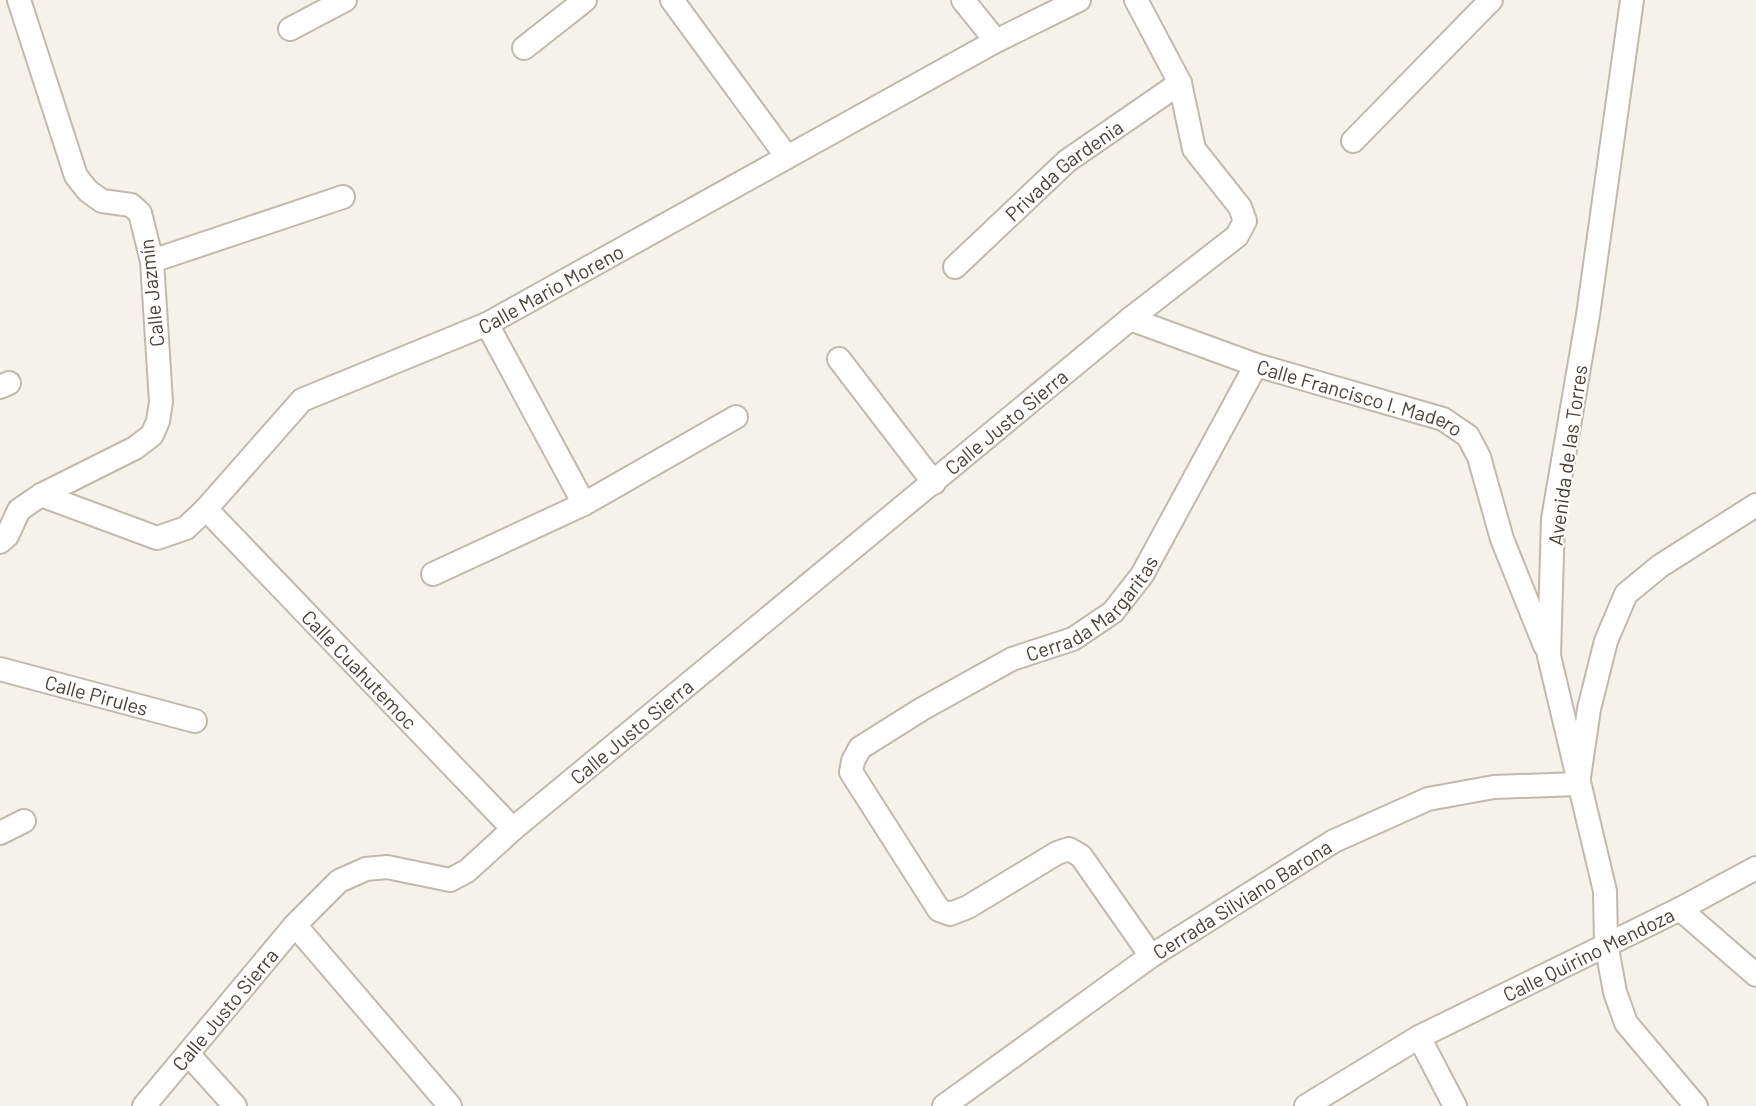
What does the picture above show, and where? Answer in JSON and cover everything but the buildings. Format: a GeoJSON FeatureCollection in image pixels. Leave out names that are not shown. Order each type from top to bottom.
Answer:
{"type":"FeatureCollection","features":[{"type":"Feature","properties":{"kind":"street","name":"Calle Jazmín"},"geometry":{"type":"LineString","coordinates":[[0,542],[7,536],[19,510],[41,495],[135,448],[152,435],[161,402],[152,261],[140,213],[131,205],[102,201],[88,191],[76,176],[19,0]]}},
{"type":"Feature","properties":{"kind":"street"},"geometry":{"type":"LineString","coordinates":[[290,29],[345,0]]}},
{"type":"Feature","properties":{"kind":"street"},"geometry":{"type":"LineString","coordinates":[[524,48],[585,0]]}},
{"type":"Feature","properties":{"kind":"street"},"geometry":{"type":"LineString","coordinates":[[672,0],[787,157]]}},
{"type":"Feature","properties":{"kind":"street"},"geometry":{"type":"LineString","coordinates":[[963,0],[996,40]]}},
{"type":"Feature","properties":{"kind":"street","name":"Calle Mario Moreno"},"geometry":{"type":"LineString","coordinates":[[41,495],[157,538],[186,528],[206,509],[302,400],[487,324],[996,40],[1079,0]]}},
{"type":"Feature","properties":{"kind":"street"},"geometry":{"type":"LineString","coordinates":[[1136,0],[1180,83]]}},
{"type":"Feature","properties":{"kind":"street"},"geometry":{"type":"LineString","coordinates":[[1353,141],[1491,0]]}},
{"type":"Feature","properties":{"kind":"street","name":"Avenida de las Torres"},"geometry":{"type":"LineString","coordinates":[[1632,0],[1588,315],[1553,519],[1549,657],[1605,891],[1606,944],[1615,992],[1626,1023],[1696,1106]]}},
{"type":"Feature","properties":{"kind":"street","name":"Privada Gardenia"},"geometry":{"type":"LineString","coordinates":[[955,267],[1068,161],[1180,83]]}},
{"type":"Feature","properties":{"kind":"street","name":"Calle Justo Sierra"},"geometry":{"type":"LineString","coordinates":[[144,1106],[189,1055],[295,925],[339,882],[366,869],[387,867],[450,880],[467,871],[513,830],[1130,319],[1237,236],[1245,221],[1240,207],[1194,148],[1180,83]]}},
{"type":"Feature","properties":{"kind":"street"},"geometry":{"type":"LineString","coordinates":[[152,261],[343,197]]}},
{"type":"Feature","properties":{"kind":"street","name":"Calle Francisco I. Madero"},"geometry":{"type":"LineString","coordinates":[[1130,319],[1256,365],[1443,419],[1468,436],[1479,457],[1502,539],[1549,657]]}},
{"type":"Feature","properties":{"kind":"street"},"geometry":{"type":"LineString","coordinates":[[487,324],[584,504]]}},
{"type":"Feature","properties":{"kind":"street"},"geometry":{"type":"LineString","coordinates":[[839,359],[934,483]]}},
{"type":"Feature","properties":{"kind":"street","name":"Cerrada Margaritas"},"geometry":{"type":"LineString","coordinates":[[1151,957],[1081,856],[1069,849],[1057,853],[968,908],[950,914],[939,910],[851,772],[853,761],[860,748],[922,709],[1012,659],[1073,639],[1113,612],[1142,575],[1256,365]]}},
{"type":"Feature","properties":{"kind":"street"},"geometry":{"type":"LineString","coordinates":[[433,574],[584,504],[736,417]]}},
{"type":"Feature","properties":{"kind":"street"},"geometry":{"type":"LineString","coordinates":[[1578,784],[1589,709],[1606,641],[1626,594],[1660,566],[1756,505]]}},
{"type":"Feature","properties":{"kind":"street","name":"Calle Cuahutemoc"},"geometry":{"type":"LineString","coordinates":[[206,509],[513,830]]}},
{"type":"Feature","properties":{"kind":"street","name":"Calle Pirules"},"geometry":{"type":"LineString","coordinates":[[0,669],[195,721]]}},
{"type":"Feature","properties":{"kind":"street","name":"Cerrada Silviano Barona"},"geometry":{"type":"LineString","coordinates":[[944,1106],[1151,957],[1335,841],[1428,798],[1494,787],[1578,784]]}},
{"type":"Feature","properties":{"kind":"street"},"geometry":{"type":"LineString","coordinates":[[0,832],[24,821]]}},
{"type":"Feature","properties":{"kind":"street","name":"Calle Quirino Mendoza"},"geometry":{"type":"LineString","coordinates":[[1306,1106],[1419,1037],[1680,909],[1756,868]]}},
{"type":"Feature","properties":{"kind":"street"},"geometry":{"type":"LineString","coordinates":[[1680,909],[1756,975]]}},
{"type":"Feature","properties":{"kind":"street"},"geometry":{"type":"LineString","coordinates":[[295,925],[450,1106]]}},
{"type":"Feature","properties":{"kind":"street"},"geometry":{"type":"LineString","coordinates":[[1419,1037],[1455,1106]]}},
{"type":"Feature","properties":{"kind":"street"},"geometry":{"type":"LineString","coordinates":[[189,1055],[235,1106]]}}]}
